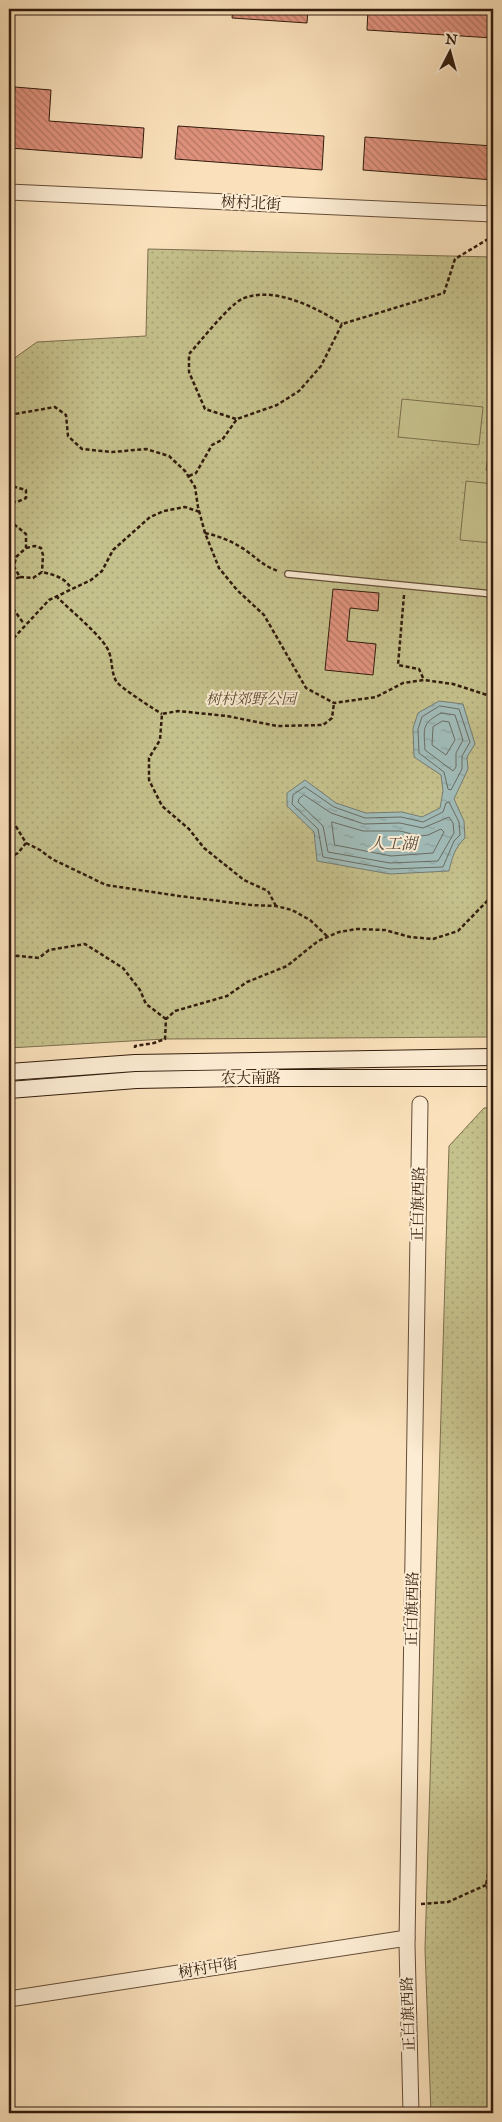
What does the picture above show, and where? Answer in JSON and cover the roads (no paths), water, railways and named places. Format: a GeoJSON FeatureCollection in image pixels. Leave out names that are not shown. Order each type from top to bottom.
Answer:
{"type":"FeatureCollection","features":[{"type":"Feature","properties":{"kind":"main road","name":"农大南路"},"geometry":{"type":"LineString","coordinates":[[9,1072],[135,1063],[493,1057]]}},
{"type":"Feature","properties":{"kind":"main road","name":"农大南路"},"geometry":{"type":"LineString","coordinates":[[9,1090],[136,1080],[493,1078]]}},
{"type":"Feature","properties":{"kind":"street","name":"树村北街"},"geometry":{"type":"LineString","coordinates":[[9,192],[493,214]]}},
{"type":"Feature","properties":{"kind":"street","name":"正白旗西路"},"geometry":{"type":"LineString","coordinates":[[411,2113],[407,1903],[420,1104]]}},
{"type":"Feature","properties":{"kind":"street","name":"树村中街"},"geometry":{"type":"LineString","coordinates":[[9,1999],[407,1938]]}},
{"type":"Feature","properties":{"kind":"lane"},"geometry":{"type":"LineString","coordinates":[[288,574],[493,594]]}},
{"type":"Feature","properties":{"kind":"water","name":"人工湖"},"geometry":{"type":"Polygon","coordinates":[[[439,701],[463,704],[475,744],[467,757],[468,769],[454,799],[464,821],[465,838],[454,853],[449,871],[390,874],[317,861],[314,832],[287,806],[287,793],[305,780],[336,803],[366,813],[402,812],[422,817],[440,808],[443,791],[441,775],[414,757],[413,728],[418,713],[439,701]]]}},
{"type":"Feature","properties":{"kind":"park label","name":"树村郊野公园"},"geometry":{"type":"Point","coordinates":[251,699]}}]}
